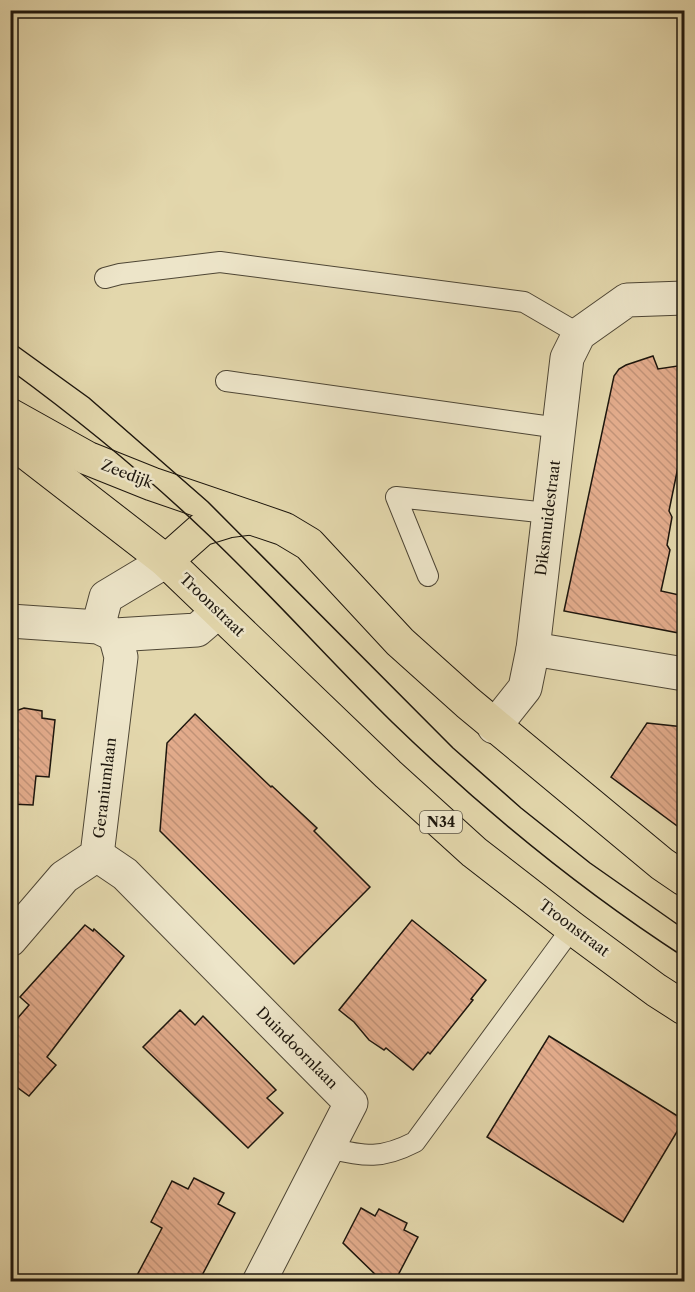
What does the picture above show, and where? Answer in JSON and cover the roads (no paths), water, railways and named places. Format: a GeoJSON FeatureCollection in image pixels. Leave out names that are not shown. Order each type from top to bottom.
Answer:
{"type":"FeatureCollection","features":[{"type":"Feature","properties":{"kind":"main road","name":"Zeedijk"},"geometry":{"type":"LineString","coordinates":[[10,415],[87,458],[152,484],[251,518]]}},
{"type":"Feature","properties":{"kind":"main road","name":"N34"},"geometry":{"type":"LineString","coordinates":[[10,440],[166,561]]}},
{"type":"Feature","properties":{"kind":"main road","name":"Troonstraat"},"geometry":{"type":"LineString","coordinates":[[684,879],[662,864],[494,726],[400,642],[309,544],[284,529],[251,518],[228,521],[202,529],[166,561],[388,774],[474,852],[572,928],[684,1008]]}},
{"type":"Feature","properties":{"kind":"street"},"geometry":{"type":"LineString","coordinates":[[579,334],[627,300],[684,298]]}},
{"type":"Feature","properties":{"kind":"street","name":"Diksmuidestraat"},"geometry":{"type":"LineString","coordinates":[[494,726],[525,688],[533,648],[567,358],[579,334]]}},
{"type":"Feature","properties":{"kind":"street"},"geometry":{"type":"LineString","coordinates":[[107,631],[106,597],[166,561]]}},
{"type":"Feature","properties":{"kind":"street"},"geometry":{"type":"LineString","coordinates":[[10,621],[107,631],[197,630],[218,612]]}},
{"type":"Feature","properties":{"kind":"street","name":"Geraniumlaan"},"geometry":{"type":"LineString","coordinates":[[10,940],[64,877],[97,855],[121,657],[107,631]]}},
{"type":"Feature","properties":{"kind":"street"},"geometry":{"type":"LineString","coordinates":[[533,648],[684,674]]}},
{"type":"Feature","properties":{"kind":"street","name":"Duindoornlaan"},"geometry":{"type":"LineString","coordinates":[[97,855],[125,874],[351,1103],[259,1281]]}},
{"type":"Feature","properties":{"kind":"lane"},"geometry":{"type":"LineString","coordinates":[[105,278],[120,274],[220,262],[524,302],[579,334]]}},
{"type":"Feature","properties":{"kind":"lane"},"geometry":{"type":"LineString","coordinates":[[226,381],[559,428]]}},
{"type":"Feature","properties":{"kind":"lane"},"geometry":{"type":"LineString","coordinates":[[428,576],[396,497],[548,513]]}},
{"type":"Feature","properties":{"kind":"lane"},"geometry":{"type":"LineString","coordinates":[[328,1148],[367,1156],[396,1152],[415,1142],[572,928]]}},
{"type":"Feature","properties":{"kind":"tram line"},"geometry":{"type":"LineString","coordinates":[[10,341],[89,398],[208,502],[453,748],[521,808],[590,863],[684,929]]}},
{"type":"Feature","properties":{"kind":"tram line"},"geometry":{"type":"LineString","coordinates":[[10,370],[109,446],[179,508],[251,576],[392,722],[496,817],[569,876],[684,957]]}}]}
